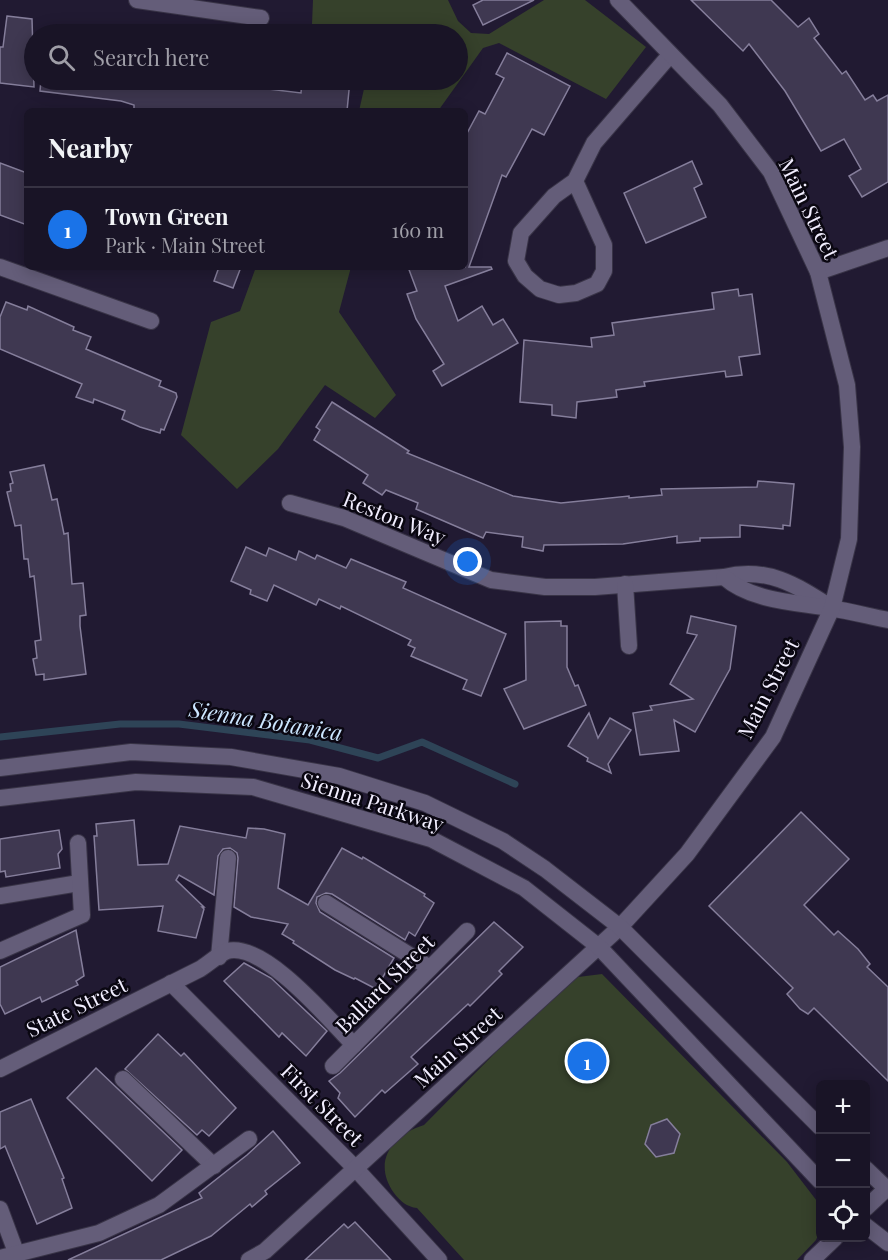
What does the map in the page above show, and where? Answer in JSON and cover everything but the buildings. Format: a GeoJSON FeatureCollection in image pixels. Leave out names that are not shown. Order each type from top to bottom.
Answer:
{"type":"FeatureCollection","features":[{"type":"Feature","properties":{"kind":"street"},"geometry":{"type":"LineString","coordinates":[[137,0],[261,18]]}},
{"type":"Feature","properties":{"kind":"street","name":"Main Street"},"geometry":{"type":"LineString","coordinates":[[249,1260],[265,1251],[599,947],[687,854],[773,737],[832,608],[849,539],[852,447],[848,385],[818,272],[771,172],[720,105],[618,0]]}},
{"type":"Feature","properties":{"kind":"street"},"geometry":{"type":"LineString","coordinates":[[575,181],[604,245],[604,271],[597,284],[560,296],[540,289],[525,276],[516,261],[521,233],[554,196],[575,181],[594,143],[670,55]]}},
{"type":"Feature","properties":{"kind":"street"},"geometry":{"type":"LineString","coordinates":[[818,272],[888,248]]}},
{"type":"Feature","properties":{"kind":"street"},"geometry":{"type":"LineString","coordinates":[[0,267],[151,321]]}},
{"type":"Feature","properties":{"kind":"street","name":"Reston Way"},"geometry":{"type":"LineString","coordinates":[[290,503],[344,518],[491,580],[545,587],[595,587],[724,577],[744,572],[789,581],[832,608],[888,620]]}},
{"type":"Feature","properties":{"kind":"street"},"geometry":{"type":"LineString","coordinates":[[625,584],[629,646]]}},
{"type":"Feature","properties":{"kind":"street","name":"Sienna Parkway"},"geometry":{"type":"LineString","coordinates":[[0,768],[131,752],[231,757],[339,777],[425,803],[503,841],[545,869],[620,927],[816,1123]]}},
{"type":"Feature","properties":{"kind":"street","name":"Sienna Parkway"},"geometry":{"type":"LineString","coordinates":[[0,798],[135,782],[253,787],[431,839],[525,888],[599,947],[816,1177]]}},
{"type":"Feature","properties":{"kind":"street"},"geometry":{"type":"LineString","coordinates":[[0,951],[82,915],[78,843]]}},
{"type":"Feature","properties":{"kind":"street"},"geometry":{"type":"LineString","coordinates":[[219,957],[228,858]]}},
{"type":"Feature","properties":{"kind":"street"},"geometry":{"type":"LineString","coordinates":[[0,896],[80,883]]}},
{"type":"Feature","properties":{"kind":"street"},"geometry":{"type":"LineString","coordinates":[[326,903],[430,968]]}},
{"type":"Feature","properties":{"kind":"street","name":"Ballard Street"},"geometry":{"type":"LineString","coordinates":[[333,1066],[466,932]]}},
{"type":"Feature","properties":{"kind":"street","name":"State Street"},"geometry":{"type":"LineString","coordinates":[[0,1069],[171,983],[228,951],[252,953],[281,973],[354,1045]]}},
{"type":"Feature","properties":{"kind":"street","name":"First Street"},"geometry":{"type":"LineString","coordinates":[[171,983],[356,1169],[439,1260]]}},
{"type":"Feature","properties":{"kind":"street"},"geometry":{"type":"LineString","coordinates":[[123,1079],[214,1166]]}},
{"type":"Feature","properties":{"kind":"street"},"geometry":{"type":"LineString","coordinates":[[0,1258],[99,1233],[159,1205],[249,1139]]}},
{"type":"Feature","properties":{"kind":"street"},"geometry":{"type":"LineString","coordinates":[[870,1173],[887,1190],[870,1205]]}},
{"type":"Feature","properties":{"kind":"street"},"geometry":{"type":"LineString","coordinates":[[0,1209],[17,1255]]}},
{"type":"Feature","properties":{"kind":"street"},"geometry":{"type":"LineString","coordinates":[[870,1229],[888,1243]]}},
{"type":"Feature","properties":{"kind":"street"},"geometry":{"type":"LineString","coordinates":[[812,1260],[831,1242]]}},
{"type":"Feature","properties":{"kind":"green space"},"geometry":{"type":"Polygon","coordinates":[[[313,0],[448,0],[461,24],[312,24],[313,0]]]}},
{"type":"Feature","properties":{"kind":"green space"},"geometry":{"type":"Polygon","coordinates":[[[544,0],[585,0],[646,47],[606,99],[499,43],[483,48],[468,69],[468,30],[471,33],[489,34],[544,0]]]}},
{"type":"Feature","properties":{"kind":"green space"},"geometry":{"type":"Polygon","coordinates":[[[364,90],[453,90],[440,108],[360,108],[364,90]]]}},
{"type":"Feature","properties":{"kind":"green space"},"geometry":{"type":"Polygon","coordinates":[[[255,270],[350,270],[339,312],[396,395],[375,418],[325,385],[278,449],[237,489],[181,435],[211,322],[240,311],[255,270]]]}},
{"type":"Feature","properties":{"kind":"green space"},"geometry":{"type":"Polygon","coordinates":[[[602,974],[787,1162],[816,1200],[816,1240],[797,1260],[464,1260],[417,1208],[404,1203],[394,1193],[385,1171],[385,1160],[395,1143],[403,1135],[424,1125],[550,997],[578,977],[602,974]]]}},
{"type":"Feature","properties":{"kind":"waterway","name":"Sienna Botanica"},"geometry":{"type":"LineString","coordinates":[[0,737],[120,724],[179,724],[310,740],[378,758],[422,742],[515,784]]}},
{"type":"Feature","properties":{"kind":"place","name":"Town Green"},"geometry":{"type":"Point","coordinates":[587,1061]}}]}
